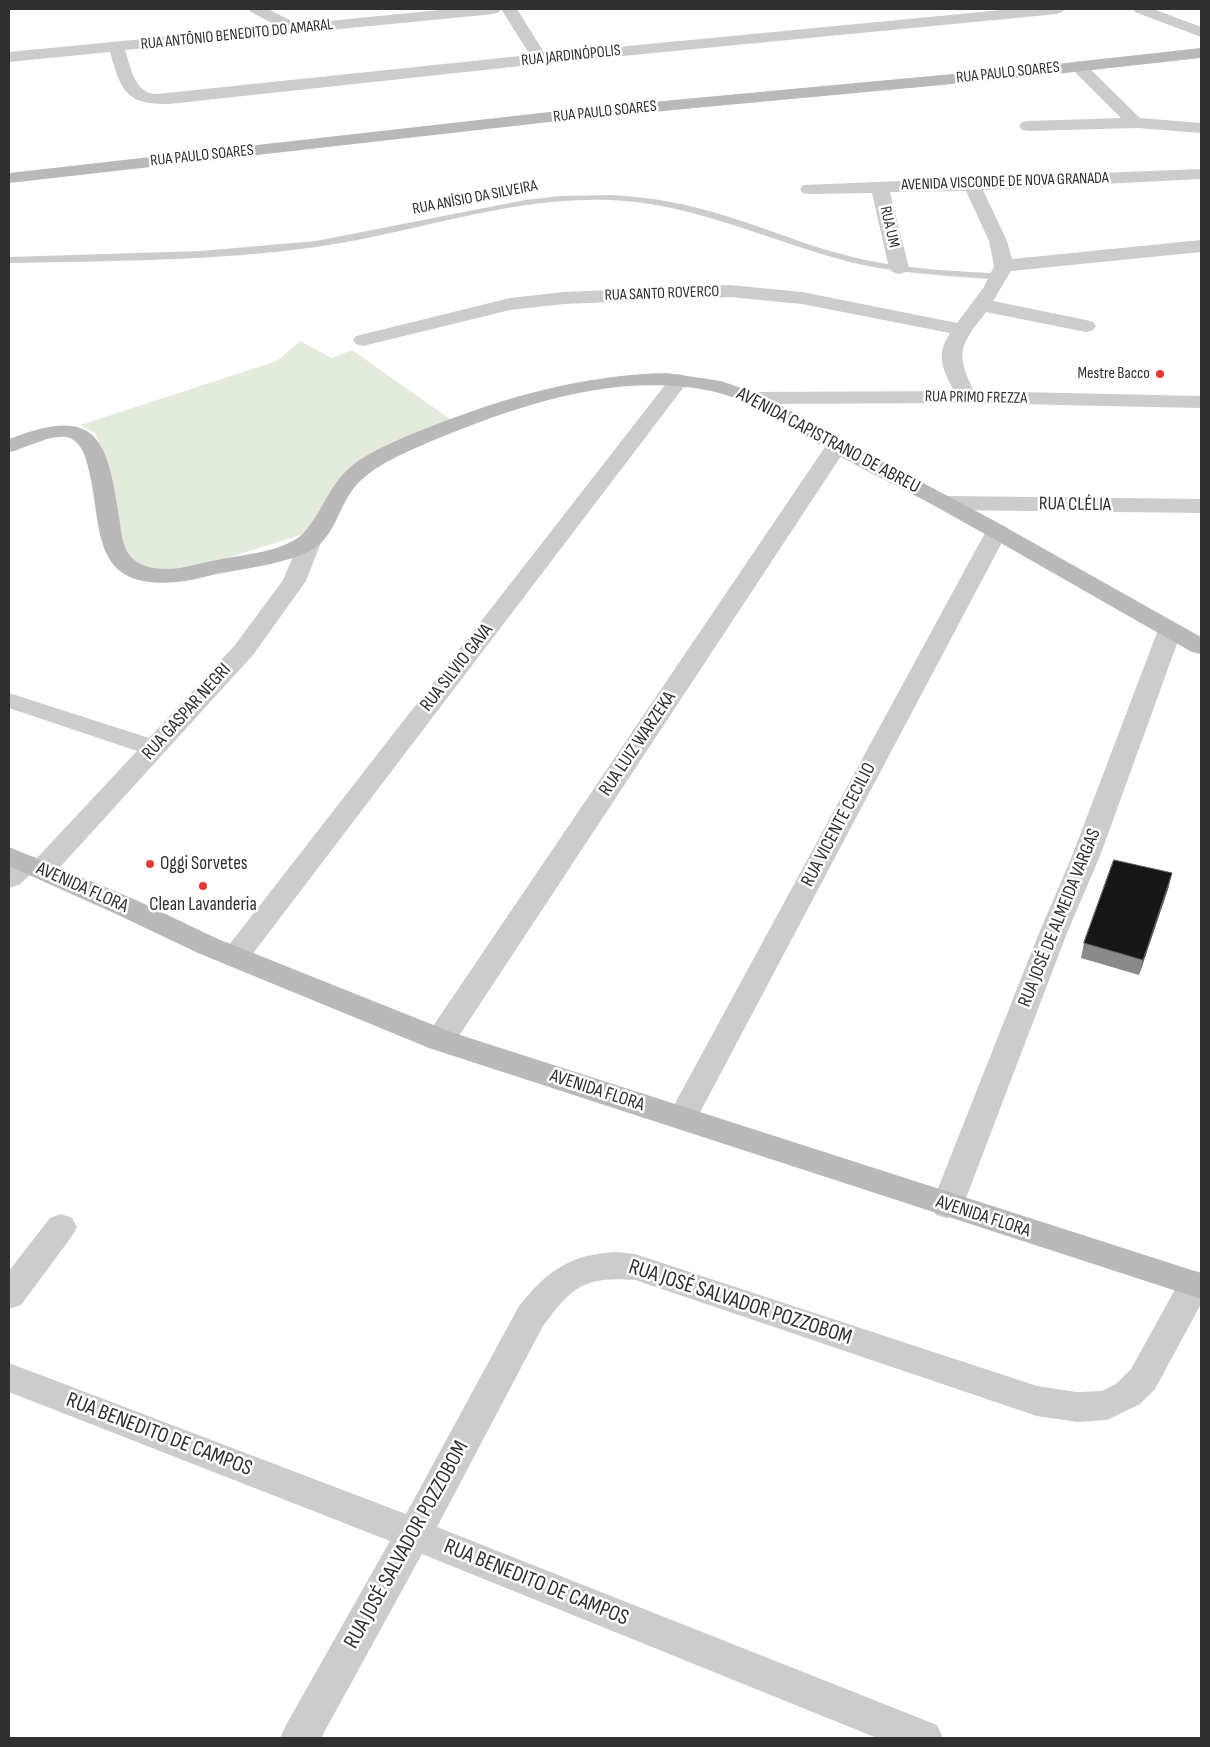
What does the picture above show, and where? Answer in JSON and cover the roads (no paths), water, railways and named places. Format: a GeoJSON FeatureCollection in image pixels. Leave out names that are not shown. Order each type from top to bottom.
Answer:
{"type":"FeatureCollection","features":[{"type":"Feature","properties":{"kind":"street"},"geometry":{"type":"LineString","coordinates":[[256,9],[294,28]]}},
{"type":"Feature","properties":{"kind":"street","name":"RUA ANTÔNIO BENEDITO DO AMARAL"},"geometry":{"type":"LineString","coordinates":[[9,57],[445,11],[494,9]]}},
{"type":"Feature","properties":{"kind":"street"},"geometry":{"type":"LineString","coordinates":[[509,9],[540,59]]}},
{"type":"Feature","properties":{"kind":"street","name":"RUA JARDINÓPOLIS"},"geometry":{"type":"LineString","coordinates":[[116,47],[130,86],[139,95],[154,99],[169,99],[540,59],[1057,9]]}},
{"type":"Feature","properties":{"kind":"street"},"geometry":{"type":"LineString","coordinates":[[1140,9],[1201,32]]}},
{"type":"Feature","properties":{"kind":"street","name":"RUA PAULO SOARES"},"geometry":{"type":"LineString","coordinates":[[9,178],[567,115],[1201,53]]}},
{"type":"Feature","properties":{"kind":"street"},"geometry":{"type":"LineString","coordinates":[[1078,66],[1135,123]]}},
{"type":"Feature","properties":{"kind":"street"},"geometry":{"type":"LineString","coordinates":[[1028,126],[1135,123],[1201,128]]}},
{"type":"Feature","properties":{"kind":"street","name":"AVENIDA VISCONDE DE NOVA GRANADA"},"geometry":{"type":"LineString","coordinates":[[809,188],[972,185],[1201,174]]}},
{"type":"Feature","properties":{"kind":"street"},"geometry":{"type":"LineString","coordinates":[[967,397],[956,371],[951,351],[954,343],[982,305],[1002,272],[998,241],[972,185]]}},
{"type":"Feature","properties":{"kind":"street","name":"RUA UM"},"geometry":{"type":"LineString","coordinates":[[880,187],[899,268]]}},
{"type":"Feature","properties":{"kind":"street"},"geometry":{"type":"LineString","coordinates":[[1002,272],[1201,246]]}},
{"type":"Feature","properties":{"kind":"street","name":"RUA SANTO ROVERCO"},"geometry":{"type":"LineString","coordinates":[[363,340],[510,304],[564,298],[730,291],[802,298],[963,330]]}},
{"type":"Feature","properties":{"kind":"street"},"geometry":{"type":"LineString","coordinates":[[982,305],[1086,326]]}},
{"type":"Feature","properties":{"kind":"street","name":"AVENIDA CAPISTRANO DE ABREU"},"geometry":{"type":"LineString","coordinates":[[311,540],[340,490],[364,465],[404,445],[460,422],[573,388],[606,382],[679,380],[713,385],[751,398],[836,447],[948,503],[1201,647]]}},
{"type":"Feature","properties":{"kind":"street","name":"RUA SILVIO GAVA"},"geometry":{"type":"LineString","coordinates":[[235,957],[679,380]]}},
{"type":"Feature","properties":{"kind":"street","name":"RUA PRIMO FREZZA"},"geometry":{"type":"LineString","coordinates":[[751,398],[967,397],[1201,402]]}},
{"type":"Feature","properties":{"kind":"street"},"geometry":{"type":"LineString","coordinates":[[9,446],[28,437],[53,430],[69,430],[85,437],[100,464],[111,540],[120,560],[136,571],[152,576],[178,575],[242,562],[284,551],[311,540]]}},
{"type":"Feature","properties":{"kind":"street","name":"RUA LUIZ WARZEKA"},"geometry":{"type":"LineString","coordinates":[[440,1040],[836,447]]}},
{"type":"Feature","properties":{"kind":"street","name":"RUA CLÉLIA"},"geometry":{"type":"LineString","coordinates":[[948,503],[1201,506]]}},
{"type":"Feature","properties":{"kind":"street","name":"RUA VICENTE CECILIO"},"geometry":{"type":"LineString","coordinates":[[682,1118],[997,531]]}},
{"type":"Feature","properties":{"kind":"street","name":"RUA GASPAR NEGRI"},"geometry":{"type":"LineString","coordinates":[[21,867],[154,748],[244,650],[294,580],[311,540]]}},
{"type":"Feature","properties":{"kind":"street","name":"RUA JOSÉ DE ALMEIDA VARGAS"},"geometry":{"type":"LineString","coordinates":[[947,1206],[1053,934],[1086,856],[1170,630]]}},
{"type":"Feature","properties":{"kind":"street"},"geometry":{"type":"LineString","coordinates":[[9,700],[154,748]]}},
{"type":"Feature","properties":{"kind":"street","name":"AVENIDA FLORA"},"geometry":{"type":"LineString","coordinates":[[21,867],[235,957],[440,1040],[947,1206],[1198,1285]]}},
{"type":"Feature","properties":{"kind":"street"},"geometry":{"type":"LineString","coordinates":[[9,1296],[61,1227]]}},
{"type":"Feature","properties":{"kind":"street","name":"RUA JOSÉ SALVADOR POZZOBOM"},"geometry":{"type":"LineString","coordinates":[[300,1738],[414,1534],[531,1316],[547,1294],[574,1273],[594,1266],[615,1264],[635,1267],[1037,1401],[1077,1406],[1107,1405],[1128,1394],[1143,1379],[1198,1285]]}},
{"type":"Feature","properties":{"kind":"street","name":"RUA BENEDITO DE CAMPOS"},"geometry":{"type":"LineString","coordinates":[[9,1377],[414,1534],[923,1738]]}},
{"type":"Feature","properties":{"kind":"lane","name":"RUA ANÍSIO DA SILVEIRA"},"geometry":{"type":"LineString","coordinates":[[9,260],[206,254],[318,244],[416,226],[480,209],[549,199],[597,197],[668,204],[694,210],[842,257],[899,268],[1002,272]]}},
{"type":"Feature","properties":{"kind":"place","name":"Mestre Bacco"},"geometry":{"type":"Point","coordinates":[1160,374]}},
{"type":"Feature","properties":{"kind":"place","name":"Oggi Sorvetes"},"geometry":{"type":"Point","coordinates":[150,864]}},
{"type":"Feature","properties":{"kind":"place","name":"Clean Lavanderia"},"geometry":{"type":"Point","coordinates":[203,886]}}]}
